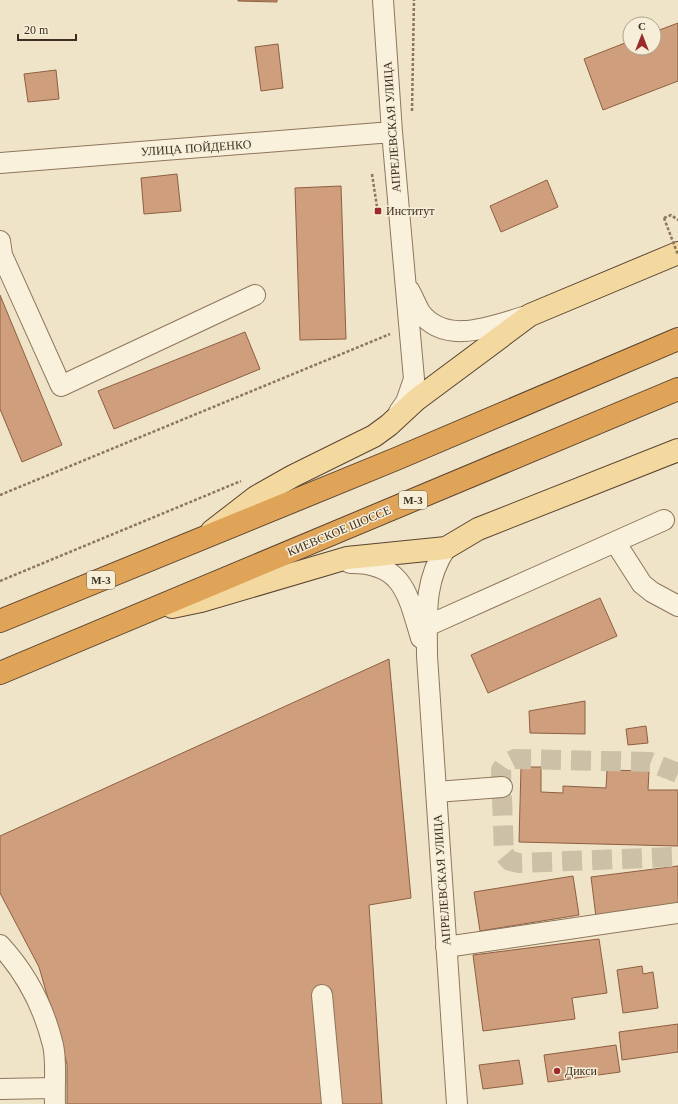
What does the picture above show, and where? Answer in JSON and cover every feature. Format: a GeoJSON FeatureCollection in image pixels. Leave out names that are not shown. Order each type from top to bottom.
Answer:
{"type":"FeatureCollection","features":[{"type":"Feature","properties":{"kind":"highway","name":"М-3"},"geometry":{"type":"LineString","coordinates":[[0,621],[678,339]]}},
{"type":"Feature","properties":{"kind":"highway","name":"КИЕВСКОЕ ШОССЕ"},"geometry":{"type":"LineString","coordinates":[[0,674],[678,389]]}},
{"type":"Feature","properties":{"kind":"main road"},"geometry":{"type":"LineString","coordinates":[[202,538],[256,497],[293,476],[356,446],[389,425],[416,400],[530,315],[673,247]]}},
{"type":"Feature","properties":{"kind":"main road"},"geometry":{"type":"LineString","coordinates":[[149,612],[200,601],[347,558],[446,548],[478,529],[678,450]]}},
{"type":"Feature","properties":{"kind":"street","name":"АПРЕЛЕВСКАЯ УЛИЦА"},"geometry":{"type":"LineString","coordinates":[[383,0],[392,132],[414,379],[406,402],[389,425]]}},
{"type":"Feature","properties":{"kind":"street","name":"УЛИЦА ПОЙДЕНКО"},"geometry":{"type":"LineString","coordinates":[[0,163],[392,132]]}},
{"type":"Feature","properties":{"kind":"street"},"geometry":{"type":"LineString","coordinates":[[0,240],[2,255],[60,386],[255,295]]}},
{"type":"Feature","properties":{"kind":"street"},"geometry":{"type":"LineString","coordinates":[[405,278],[421,312],[433,323],[452,331],[471,331],[530,315]]}},
{"type":"Feature","properties":{"kind":"street"},"geometry":{"type":"LineString","coordinates":[[427,626],[664,520]]}},
{"type":"Feature","properties":{"kind":"street"},"geometry":{"type":"LineString","coordinates":[[615,542],[642,584],[652,592],[678,606]]}},
{"type":"Feature","properties":{"kind":"street"},"geometry":{"type":"LineString","coordinates":[[427,656],[427,602],[432,571],[446,548]]}},
{"type":"Feature","properties":{"kind":"street"},"geometry":{"type":"LineString","coordinates":[[328,563],[370,564],[392,574],[401,583],[406,592],[427,656]]}},
{"type":"Feature","properties":{"kind":"street","name":"АПРЕЛЕВСКАЯ УЛИЦА"},"geometry":{"type":"LineString","coordinates":[[427,656],[457,1104]]}},
{"type":"Feature","properties":{"kind":"street"},"geometry":{"type":"LineString","coordinates":[[436,792],[502,787]]}},
{"type":"Feature","properties":{"kind":"street"},"geometry":{"type":"LineString","coordinates":[[446,947],[678,914]]}},
{"type":"Feature","properties":{"kind":"street"},"geometry":{"type":"LineString","coordinates":[[0,945],[18,964],[41,1008],[53,1046],[54,1096],[3,1094]]}},
{"type":"Feature","properties":{"kind":"street"},"geometry":{"type":"LineString","coordinates":[[322,995],[332,1104]]}},
{"type":"Feature","properties":{"kind":"path"},"geometry":{"type":"LineString","coordinates":[[412,113],[414,0]]}},
{"type":"Feature","properties":{"kind":"path"},"geometry":{"type":"LineString","coordinates":[[372,174],[378,211]]}},
{"type":"Feature","properties":{"kind":"path"},"geometry":{"type":"LineString","coordinates":[[673,247],[664,218],[671,215],[678,220]]}},
{"type":"Feature","properties":{"kind":"path"},"geometry":{"type":"LineString","coordinates":[[673,247],[678,236]]}},
{"type":"Feature","properties":{"kind":"path"},"geometry":{"type":"LineString","coordinates":[[0,495],[395,332]]}},
{"type":"Feature","properties":{"kind":"path"},"geometry":{"type":"LineString","coordinates":[[0,581],[244,480]]}},
{"type":"Feature","properties":{"kind":"building"},"geometry":{"type":"Polygon","coordinates":[[[277,0],[277,2],[238,1],[277,0]]]}},
{"type":"Feature","properties":{"kind":"building"},"geometry":{"type":"Polygon","coordinates":[[[678,23],[678,81],[603,110],[584,59],[622,44],[622,56],[662,56],[662,29],[678,23]]]}},
{"type":"Feature","properties":{"kind":"building"},"geometry":{"type":"Polygon","coordinates":[[[278,44],[283,88],[261,91],[255,47],[278,44]]]}},
{"type":"Feature","properties":{"kind":"building"},"geometry":{"type":"Polygon","coordinates":[[[56,70],[59,99],[28,102],[24,74],[56,70]]]}},
{"type":"Feature","properties":{"kind":"building"},"geometry":{"type":"Polygon","coordinates":[[[177,174],[181,211],[144,214],[141,178],[177,174]]]}},
{"type":"Feature","properties":{"kind":"building"},"geometry":{"type":"Polygon","coordinates":[[[547,180],[558,207],[501,232],[490,206],[547,180]]]}},
{"type":"Feature","properties":{"kind":"building"},"geometry":{"type":"Polygon","coordinates":[[[341,186],[346,339],[300,340],[295,188],[341,186]]]}},
{"type":"Feature","properties":{"kind":"building"},"geometry":{"type":"Polygon","coordinates":[[[0,295],[62,445],[22,462],[0,409],[0,295]]]}},
{"type":"Feature","properties":{"kind":"building"},"geometry":{"type":"Polygon","coordinates":[[[245,332],[260,369],[114,429],[98,391],[245,332]]]}},
{"type":"Feature","properties":{"kind":"building"},"geometry":{"type":"Polygon","coordinates":[[[600,598],[617,636],[488,693],[471,655],[600,598]]]}},
{"type":"Feature","properties":{"kind":"building"},"geometry":{"type":"Polygon","coordinates":[[[389,659],[411,898],[369,905],[382,1104],[67,1104],[67,1064],[39,967],[0,893],[0,836],[389,659]]]}},
{"type":"Feature","properties":{"kind":"building"},"geometry":{"type":"Polygon","coordinates":[[[585,701],[585,734],[530,733],[529,711],[585,701]]]}},
{"type":"Feature","properties":{"kind":"building"},"geometry":{"type":"Polygon","coordinates":[[[646,726],[648,743],[628,745],[626,729],[646,726]]]}},
{"type":"Feature","properties":{"kind":"building"},"geometry":{"type":"Polygon","coordinates":[[[521,767],[541,767],[541,792],[563,793],[563,786],[606,788],[607,770],[649,771],[648,790],[678,790],[678,846],[519,842],[521,767]]]}},
{"type":"Feature","properties":{"kind":"building"},"geometry":{"type":"Polygon","coordinates":[[[678,866],[678,906],[596,917],[591,877],[678,866]]]}},
{"type":"Feature","properties":{"kind":"building"},"geometry":{"type":"Polygon","coordinates":[[[573,876],[579,915],[480,931],[474,892],[573,876]]]}},
{"type":"Feature","properties":{"kind":"building"},"geometry":{"type":"Polygon","coordinates":[[[599,939],[607,993],[572,998],[575,1019],[483,1031],[473,955],[599,939]]]}},
{"type":"Feature","properties":{"kind":"building"},"geometry":{"type":"Polygon","coordinates":[[[642,966],[643,974],[653,972],[658,1008],[623,1013],[617,970],[642,966]]]}},
{"type":"Feature","properties":{"kind":"building"},"geometry":{"type":"Polygon","coordinates":[[[678,1024],[678,1052],[622,1060],[619,1032],[678,1024]]]}},
{"type":"Feature","properties":{"kind":"building"},"geometry":{"type":"Polygon","coordinates":[[[616,1045],[620,1072],[548,1082],[544,1055],[616,1045]]]}},
{"type":"Feature","properties":{"kind":"building"},"geometry":{"type":"Polygon","coordinates":[[[519,1060],[523,1084],[483,1089],[479,1065],[519,1060]]]}},
{"type":"Feature","properties":{"kind":"tunnel"},"geometry":{"type":"LineString","coordinates":[[672,857],[519,863],[510,861],[504,854],[501,770],[505,764],[515,759],[650,762],[678,773]]}},
{"type":"Feature","properties":{"kind":"place","name":"Институт"},"geometry":{"type":"Point","coordinates":[378,211]}},
{"type":"Feature","properties":{"kind":"place","name":"Дикси"},"geometry":{"type":"Point","coordinates":[557,1071]}}]}
